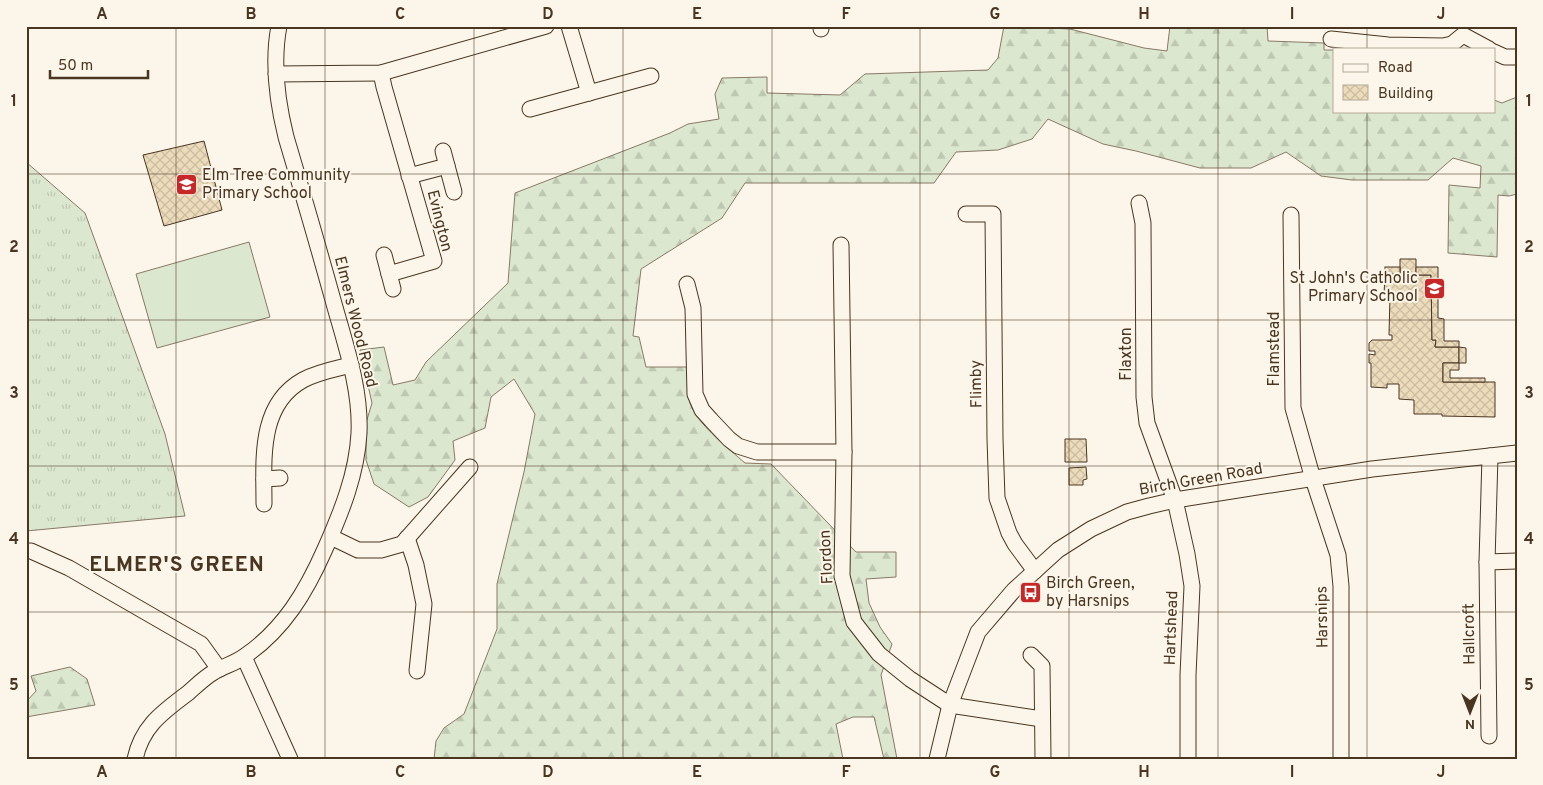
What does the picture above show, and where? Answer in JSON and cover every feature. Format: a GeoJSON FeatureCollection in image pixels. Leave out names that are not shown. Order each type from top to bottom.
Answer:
{"type":"FeatureCollection","features":[{"type":"Feature","properties":{"kind":"street","name":"Elmers Wood Road"},"geometry":{"type":"LineString","coordinates":[[135,759],[144,735],[155,719],[214,672],[244,657],[272,634],[288,616],[313,577],[350,483],[358,442],[356,388],[282,121],[276,74],[276,47],[279,26]]}},
{"type":"Feature","properties":{"kind":"street"},"geometry":{"type":"LineString","coordinates":[[276,74],[381,73],[546,26]]}},
{"type":"Feature","properties":{"kind":"street"},"geometry":{"type":"LineString","coordinates":[[569,26],[589,93]]}},
{"type":"Feature","properties":{"kind":"street"},"geometry":{"type":"LineString","coordinates":[[1341,35],[1407,46],[1443,46],[1452,44],[1463,30],[1488,48]]}},
{"type":"Feature","properties":{"kind":"street"},"geometry":{"type":"LineString","coordinates":[[1496,53],[1506,57],[1517,57]]}},
{"type":"Feature","properties":{"kind":"street","name":"Evington"},"geometry":{"type":"LineString","coordinates":[[381,73],[434,261],[389,274]]}},
{"type":"Feature","properties":{"kind":"street"},"geometry":{"type":"LineString","coordinates":[[530,109],[651,76]]}},
{"type":"Feature","properties":{"kind":"street","name":"Evington"},"geometry":{"type":"LineString","coordinates":[[409,176],[445,158],[454,192]]}},
{"type":"Feature","properties":{"kind":"street","name":"Flaxton"},"geometry":{"type":"LineString","coordinates":[[1139,203],[1143,223],[1144,397],[1147,423],[1175,500]]}},
{"type":"Feature","properties":{"kind":"street","name":"Flimby"},"geometry":{"type":"LineString","coordinates":[[966,214],[993,214],[997,498],[1015,544],[1035,571]]}},
{"type":"Feature","properties":{"kind":"street","name":"Flamstead"},"geometry":{"type":"LineString","coordinates":[[1291,215],[1293,408],[1313,479]]}},
{"type":"Feature","properties":{"kind":"street","name":"Flordon"},"geometry":{"type":"LineString","coordinates":[[841,246],[844,452],[842,576],[854,622],[879,654],[910,679],[950,705]]}},
{"type":"Feature","properties":{"kind":"street"},"geometry":{"type":"LineString","coordinates":[[384,255],[393,289]]}},
{"type":"Feature","properties":{"kind":"street"},"geometry":{"type":"LineString","coordinates":[[686,284],[693,308],[695,394],[702,410],[710,420],[738,446],[758,452],[844,452]]}},
{"type":"Feature","properties":{"kind":"street"},"geometry":{"type":"LineString","coordinates":[[264,504],[264,451],[268,425],[280,400],[290,389],[303,380],[320,373],[351,365]]}},
{"type":"Feature","properties":{"kind":"street","name":"Birch Green Road"},"geometry":{"type":"LineString","coordinates":[[937,759],[950,705],[978,632],[1014,590],[1058,550],[1091,529],[1128,512],[1175,500],[1372,469],[1517,454]]}},
{"type":"Feature","properties":{"kind":"street","name":"Hallcroft"},"geometry":{"type":"LineString","coordinates":[[1489,736],[1487,562],[1490,456]]}},
{"type":"Feature","properties":{"kind":"street"},"geometry":{"type":"LineString","coordinates":[[330,537],[358,550],[381,550],[402,544],[470,467]]}},
{"type":"Feature","properties":{"kind":"street"},"geometry":{"type":"LineString","coordinates":[[264,479],[280,478]]}},
{"type":"Feature","properties":{"kind":"street","name":"Harsnips"},"geometry":{"type":"LineString","coordinates":[[1313,479],[1338,555],[1341,586],[1341,759]]}},
{"type":"Feature","properties":{"kind":"street","name":"Hartshead"},"geometry":{"type":"LineString","coordinates":[[1175,500],[1192,586],[1188,675],[1188,759]]}},
{"type":"Feature","properties":{"kind":"street"},"geometry":{"type":"LineString","coordinates":[[407,538],[416,565],[424,604],[417,671]]}},
{"type":"Feature","properties":{"kind":"street"},"geometry":{"type":"LineString","coordinates":[[26,551],[31,551],[69,568],[201,644],[219,669]]}},
{"type":"Feature","properties":{"kind":"street"},"geometry":{"type":"LineString","coordinates":[[1487,562],[1517,561]]}},
{"type":"Feature","properties":{"kind":"street"},"geometry":{"type":"LineString","coordinates":[[1031,655],[1042,666],[1043,759]]}},
{"type":"Feature","properties":{"kind":"street"},"geometry":{"type":"LineString","coordinates":[[244,657],[290,759]]}},
{"type":"Feature","properties":{"kind":"street"},"geometry":{"type":"LineString","coordinates":[[950,705],[1042,719]]}},
{"type":"Feature","properties":{"kind":"green space"},"geometry":{"type":"Polygon","coordinates":[[[1004,26],[1070,29],[1144,48],[1167,51],[1170,26],[1267,26],[1268,41],[1324,43],[1324,50],[1333,50],[1333,112],[1496,112],[1496,101],[1502,103],[1517,97],[1517,194],[1509,196],[1498,195],[1497,257],[1448,253],[1449,185],[1480,188],[1481,166],[1453,158],[1428,180],[1352,180],[1321,176],[1286,152],[1251,168],[1200,168],[1103,144],[1048,119],[1032,139],[998,150],[956,152],[934,183],[745,183],[722,218],[641,269],[633,336],[639,337],[646,367],[687,367],[689,399],[697,416],[712,434],[745,463],[771,464],[856,552],[896,552],[896,577],[866,579],[869,603],[880,627],[892,644],[881,675],[897,759],[884,759],[874,717],[853,717],[836,724],[843,759],[434,759],[436,741],[444,728],[464,714],[497,629],[497,584],[524,472],[535,414],[514,379],[491,397],[485,428],[453,441],[455,460],[428,497],[409,507],[374,484],[366,460],[366,423],[372,403],[360,350],[384,347],[393,385],[415,380],[426,362],[508,283],[515,193],[670,133],[688,124],[719,119],[715,94],[722,78],[767,77],[767,93],[840,95],[865,74],[988,70],[998,58],[1004,26]]]}},
{"type":"Feature","properties":{"kind":"green space"},"geometry":{"type":"Polygon","coordinates":[[[26,162],[85,213],[165,434],[185,516],[26,531],[26,162]]]}},
{"type":"Feature","properties":{"kind":"green space"},"geometry":{"type":"Polygon","coordinates":[[[249,242],[270,317],[157,348],[136,274],[249,242]]]}},
{"type":"Feature","properties":{"kind":"green space"},"geometry":{"type":"Polygon","coordinates":[[[70,667],[87,679],[95,705],[26,717],[26,702],[36,691],[31,676],[70,667]]]}},
{"type":"Feature","properties":{"kind":"building"},"geometry":{"type":"Polygon","coordinates":[[[204,141],[222,210],[164,226],[143,155],[204,141]]]}},
{"type":"Feature","properties":{"kind":"building"},"geometry":{"type":"Polygon","coordinates":[[[1400,259],[1416,259],[1416,275],[1431,275],[1432,340],[1436,340],[1435,347],[1459,347],[1459,363],[1443,363],[1443,382],[1495,382],[1495,417],[1414,414],[1414,400],[1399,399],[1399,384],[1387,384],[1387,388],[1371,387],[1369,354],[1375,355],[1375,351],[1369,351],[1369,343],[1372,340],[1392,340],[1392,335],[1389,335],[1390,295],[1384,295],[1385,274],[1400,274],[1400,259]]]}},
{"type":"Feature","properties":{"kind":"building"},"geometry":{"type":"Polygon","coordinates":[[[1385,267],[1400,267],[1400,274],[1385,274],[1385,267]]]}},
{"type":"Feature","properties":{"kind":"building"},"geometry":{"type":"Polygon","coordinates":[[[1416,267],[1438,267],[1438,318],[1444,319],[1444,341],[1459,341],[1459,347],[1435,347],[1436,340],[1432,340],[1431,275],[1416,275],[1416,267]]]}},
{"type":"Feature","properties":{"kind":"building"},"geometry":{"type":"Polygon","coordinates":[[[1459,347],[1466,348],[1466,363],[1459,363],[1459,347]]]}},
{"type":"Feature","properties":{"kind":"building"},"geometry":{"type":"Polygon","coordinates":[[[1443,363],[1459,363],[1459,370],[1450,370],[1450,378],[1485,378],[1485,382],[1443,382],[1443,363]]]}},
{"type":"Feature","properties":{"kind":"building"},"geometry":{"type":"Polygon","coordinates":[[[1065,439],[1086,439],[1087,462],[1065,462],[1065,439]]]}},
{"type":"Feature","properties":{"kind":"building"},"geometry":{"type":"Polygon","coordinates":[[[1086,467],[1087,479],[1083,480],[1083,485],[1069,485],[1069,468],[1086,467]]]}},
{"type":"Feature","properties":{"kind":"place","name":"Elm Tree Community Primary School"},"geometry":{"type":"Point","coordinates":[186,185]}},
{"type":"Feature","properties":{"kind":"place","name":"St John's Catholic Primary School"},"geometry":{"type":"Point","coordinates":[1434,288]}},
{"type":"Feature","properties":{"kind":"place","name":"Birch Green, by Harsnips"},"geometry":{"type":"Point","coordinates":[1030,593]}},
{"type":"Feature","properties":{"kind":"district","name":"ELMER'S GREEN"},"geometry":{"type":"Point","coordinates":[177,565]}}]}
